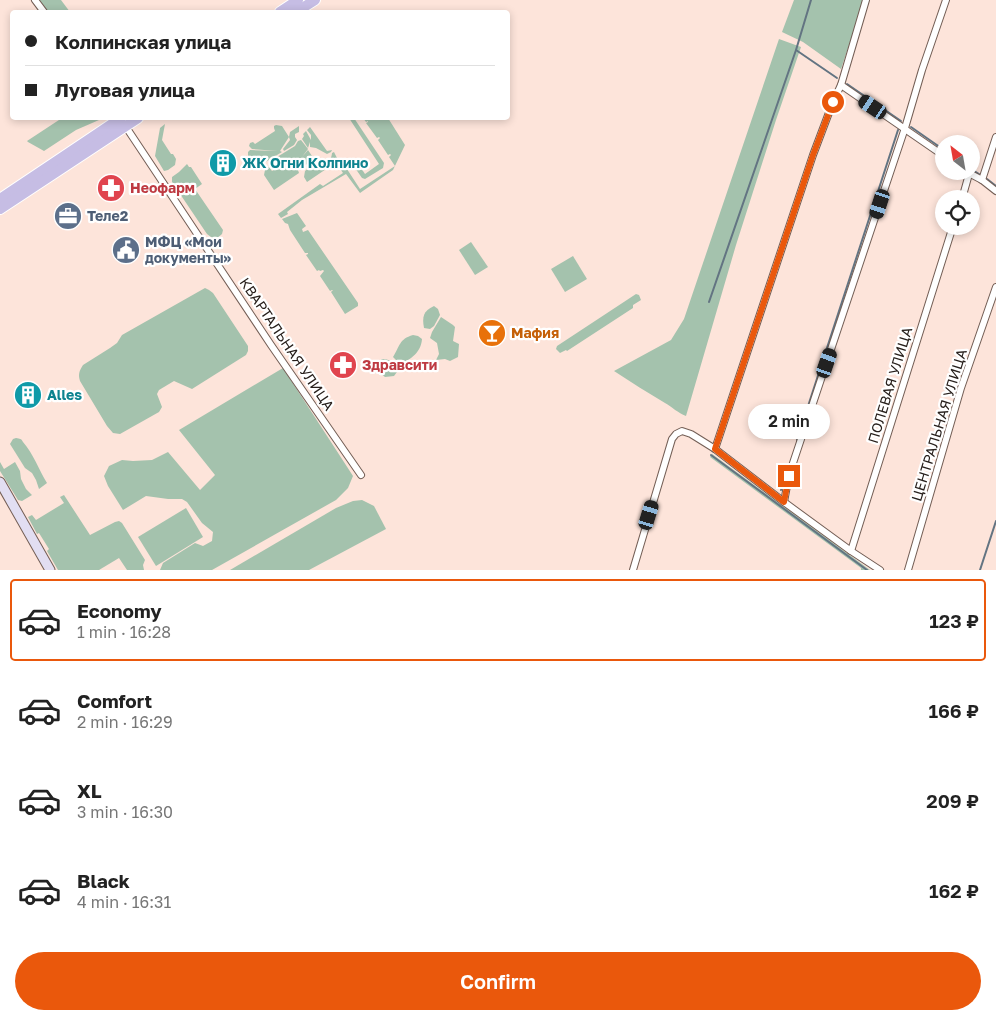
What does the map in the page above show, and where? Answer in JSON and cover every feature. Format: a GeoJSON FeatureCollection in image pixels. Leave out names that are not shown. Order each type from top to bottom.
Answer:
{"type":"FeatureCollection","features":[{"type":"Feature","properties":{"kind":"main road"},"geometry":{"type":"LineString","coordinates":[[283,10],[298,0]]}},
{"type":"Feature","properties":{"kind":"main road"},"geometry":{"type":"LineString","coordinates":[[299,10],[315,0]]}},
{"type":"Feature","properties":{"kind":"main road"},"geometry":{"type":"LineString","coordinates":[[0,199],[122,120]]}},
{"type":"Feature","properties":{"kind":"main road"},"geometry":{"type":"LineString","coordinates":[[0,209],[122,120]]}},
{"type":"Feature","properties":{"kind":"main road"},"geometry":{"type":"LineString","coordinates":[[0,482],[50,570]]}},
{"type":"Feature","properties":{"kind":"street"},"geometry":{"type":"LineString","coordinates":[[715,449],[813,155],[841,85],[866,0]]}},
{"type":"Feature","properties":{"kind":"street"},"geometry":{"type":"LineString","coordinates":[[784,502],[789,476],[946,0]]}},
{"type":"Feature","properties":{"kind":"street"},"geometry":{"type":"LineString","coordinates":[[841,85],[935,150]]}},
{"type":"Feature","properties":{"kind":"street","name":"КВАРТАЛЬНАЯ УЛИЦА"},"geometry":{"type":"LineString","coordinates":[[122,120],[271,345],[361,475]]}},
{"type":"Feature","properties":{"kind":"street"},"geometry":{"type":"LineString","coordinates":[[996,137],[982,180],[996,191]]}},
{"type":"Feature","properties":{"kind":"street","name":"ПОЛЕВАЯ УЛИЦА"},"geometry":{"type":"LineString","coordinates":[[851,551],[950,235]]}},
{"type":"Feature","properties":{"kind":"street","name":"ЦЕНТРАЛЬНАЯ УЛИЦА"},"geometry":{"type":"LineString","coordinates":[[908,570],[961,388],[996,288]]}},
{"type":"Feature","properties":{"kind":"street"},"geometry":{"type":"LineString","coordinates":[[633,570],[672,439],[682,431],[686,431],[715,449],[784,502],[880,570]]}},
{"type":"Feature","properties":{"kind":"green space"},"geometry":{"type":"Polygon","coordinates":[[[39,0],[61,0],[68,10],[46,10],[39,0]]]}},
{"type":"Feature","properties":{"kind":"green space"},"geometry":{"type":"Polygon","coordinates":[[[794,0],[864,0],[841,69],[803,42],[782,32],[794,0]]]}},
{"type":"Feature","properties":{"kind":"green space"},"geometry":{"type":"Polygon","coordinates":[[[779,39],[801,47],[736,245],[686,416],[614,371],[671,340],[684,319],[779,39]]]}},
{"type":"Feature","properties":{"kind":"green space"},"geometry":{"type":"Polygon","coordinates":[[[59,120],[99,120],[76,130],[44,151],[27,141],[59,120]]]}},
{"type":"Feature","properties":{"kind":"green space"},"geometry":{"type":"Polygon","coordinates":[[[350,120],[355,120],[384,163],[383,168],[365,179],[362,178],[353,165],[357,162],[365,174],[379,164],[350,120]]]}},
{"type":"Feature","properties":{"kind":"green space"},"geometry":{"type":"Polygon","coordinates":[[[364,120],[389,120],[405,145],[395,166],[389,157],[391,155],[388,155],[378,140],[380,138],[377,138],[366,123],[368,121],[366,122],[364,120]]]}},
{"type":"Feature","properties":{"kind":"green space"},"geometry":{"type":"Polygon","coordinates":[[[165,124],[162,140],[176,159],[175,165],[164,171],[155,156],[160,128],[165,124]]]}},
{"type":"Feature","properties":{"kind":"green space"},"geometry":{"type":"Polygon","coordinates":[[[274,126],[282,126],[289,137],[280,151],[282,152],[259,166],[251,157],[248,157],[250,150],[278,151],[252,149],[249,146],[250,143],[253,142],[255,144],[275,131],[274,126]]]}},
{"type":"Feature","properties":{"kind":"green space"},"geometry":{"type":"Polygon","coordinates":[[[299,126],[299,132],[295,134],[297,140],[294,145],[284,151],[283,149],[290,140],[290,132],[299,126]]]}},
{"type":"Feature","properties":{"kind":"green space"},"geometry":{"type":"Polygon","coordinates":[[[310,127],[327,151],[332,150],[331,152],[327,154],[310,147],[310,142],[308,148],[302,139],[306,131],[311,140],[311,135],[307,130],[310,127]]]}},
{"type":"Feature","properties":{"kind":"green space"},"geometry":{"type":"Polygon","coordinates":[[[301,140],[308,149],[302,157],[308,150],[316,162],[309,166],[307,164],[298,170],[299,173],[274,190],[264,175],[265,170],[269,167],[272,171],[282,165],[277,157],[301,140]]]}},
{"type":"Feature","properties":{"kind":"green space"},"geometry":{"type":"Polygon","coordinates":[[[334,152],[337,158],[335,163],[307,182],[304,177],[305,171],[315,164],[329,161],[334,152]]]}},
{"type":"Feature","properties":{"kind":"green space"},"geometry":{"type":"Polygon","coordinates":[[[187,164],[202,184],[195,189],[223,230],[222,234],[215,240],[207,234],[172,182],[172,177],[187,164]]]}},
{"type":"Feature","properties":{"kind":"green space"},"geometry":{"type":"Polygon","coordinates":[[[345,166],[360,189],[395,166],[393,170],[360,193],[346,174],[302,200],[287,212],[288,214],[281,218],[278,214],[320,184],[323,186],[343,173],[341,170],[345,166]]]}},
{"type":"Feature","properties":{"kind":"green space"},"geometry":{"type":"Polygon","coordinates":[[[297,213],[306,226],[302,229],[303,232],[308,230],[358,303],[358,306],[345,314],[331,292],[333,290],[330,291],[320,276],[324,271],[317,271],[306,255],[308,253],[305,253],[288,224],[282,219],[297,213]]]}},
{"type":"Feature","properties":{"kind":"green space"},"geometry":{"type":"Polygon","coordinates":[[[471,242],[488,267],[475,275],[459,250],[471,242]]]}},
{"type":"Feature","properties":{"kind":"green space"},"geometry":{"type":"Polygon","coordinates":[[[573,256],[587,279],[565,292],[551,269],[573,256]]]}},
{"type":"Feature","properties":{"kind":"green space"},"geometry":{"type":"Polygon","coordinates":[[[205,288],[213,293],[248,346],[246,355],[192,389],[174,381],[159,390],[157,394],[162,407],[159,412],[120,434],[113,433],[80,381],[79,373],[83,365],[117,343],[122,335],[205,288]]]}},
{"type":"Feature","properties":{"kind":"green space"},"geometry":{"type":"Polygon","coordinates":[[[636,294],[639,295],[641,300],[633,305],[633,308],[567,351],[560,353],[556,349],[557,346],[636,294]]]}},
{"type":"Feature","properties":{"kind":"green space"},"geometry":{"type":"Polygon","coordinates":[[[434,306],[438,309],[440,315],[434,326],[430,329],[424,328],[424,315],[434,306]]]}},
{"type":"Feature","properties":{"kind":"green space"},"geometry":{"type":"Polygon","coordinates":[[[441,317],[455,327],[453,341],[459,344],[458,357],[450,361],[445,359],[436,360],[439,354],[437,343],[430,338],[441,317]]]}},
{"type":"Feature","properties":{"kind":"green space"},"geometry":{"type":"Polygon","coordinates":[[[413,335],[422,339],[420,348],[415,355],[401,365],[393,357],[400,343],[413,335]]]}},
{"type":"Feature","properties":{"kind":"green space"},"geometry":{"type":"Polygon","coordinates":[[[382,359],[391,361],[398,368],[394,376],[385,377],[380,373],[378,367],[380,369],[382,367],[380,361],[382,359]]]}},
{"type":"Feature","properties":{"kind":"green space"},"geometry":{"type":"Polygon","coordinates":[[[283,368],[353,476],[348,488],[336,500],[212,570],[160,570],[163,563],[195,543],[203,546],[212,541],[213,532],[202,523],[187,502],[182,499],[146,496],[123,510],[104,476],[109,466],[122,460],[152,460],[168,452],[200,490],[215,475],[179,430],[283,368]]]}},
{"type":"Feature","properties":{"kind":"green space"},"geometry":{"type":"Polygon","coordinates":[[[16,438],[21,439],[27,446],[47,483],[39,489],[32,473],[25,468],[10,444],[16,438]]]}},
{"type":"Feature","properties":{"kind":"green space"},"geometry":{"type":"Polygon","coordinates":[[[712,454],[870,570],[861,570],[861,568],[710,457],[712,454]]]}},
{"type":"Feature","properties":{"kind":"green space"},"geometry":{"type":"Polygon","coordinates":[[[0,462],[4,469],[15,462],[26,489],[32,495],[22,501],[18,500],[0,471],[0,462]]]}},
{"type":"Feature","properties":{"kind":"green space"},"geometry":{"type":"Polygon","coordinates":[[[64,495],[90,535],[115,522],[119,521],[122,523],[145,560],[144,570],[127,570],[119,558],[99,570],[58,570],[47,551],[49,549],[39,533],[37,534],[28,517],[32,515],[36,520],[64,503],[60,497],[64,495]]]}},
{"type":"Feature","properties":{"kind":"green space"},"geometry":{"type":"Polygon","coordinates":[[[362,500],[374,506],[386,529],[309,570],[230,570],[336,508],[353,501],[362,500]]]}},
{"type":"Feature","properties":{"kind":"green space"},"geometry":{"type":"Polygon","coordinates":[[[186,508],[203,537],[156,566],[138,537],[186,508]]]}},
{"type":"Feature","properties":{"kind":"waterway"},"geometry":{"type":"LineString","coordinates":[[709,302],[796,50],[811,0]]}},
{"type":"Feature","properties":{"kind":"waterway"},"geometry":{"type":"LineString","coordinates":[[796,50],[837,78]]}},
{"type":"Feature","properties":{"kind":"waterway"},"geometry":{"type":"LineString","coordinates":[[847,84],[901,121]]}},
{"type":"Feature","properties":{"kind":"waterway"},"geometry":{"type":"LineString","coordinates":[[911,127],[935,144]]}},
{"type":"Feature","properties":{"kind":"waterway"},"geometry":{"type":"LineString","coordinates":[[797,440],[898,130]]}},
{"type":"Feature","properties":{"kind":"waterway"},"geometry":{"type":"LineString","coordinates":[[987,179],[996,186]]}},
{"type":"Feature","properties":{"kind":"waterway"},"geometry":{"type":"LineString","coordinates":[[711,455],[867,570]]}},
{"type":"Feature","properties":{"kind":"waterway"},"geometry":{"type":"LineString","coordinates":[[781,490],[786,476]]}},
{"type":"Feature","properties":{"kind":"waterway"},"geometry":{"type":"LineString","coordinates":[[980,570],[996,521]]}},
{"type":"Feature","properties":{"kind":"place","name":"ЖК Огни Колпино"},"geometry":{"type":"Point","coordinates":[223,163]}},
{"type":"Feature","properties":{"kind":"place","name":"Неофарм"},"geometry":{"type":"Point","coordinates":[111,188]}},
{"type":"Feature","properties":{"kind":"place","name":"Теле2"},"geometry":{"type":"Point","coordinates":[68,216]}},
{"type":"Feature","properties":{"kind":"place","name":"МФЦ «Мои документы»"},"geometry":{"type":"Point","coordinates":[126,250]}},
{"type":"Feature","properties":{"kind":"place","name":"Мафия"},"geometry":{"type":"Point","coordinates":[492,333]}},
{"type":"Feature","properties":{"kind":"place","name":"Здравсити"},"geometry":{"type":"Point","coordinates":[343,365]}},
{"type":"Feature","properties":{"kind":"place","name":"Alles"},"geometry":{"type":"Point","coordinates":[28,395]}},
{"type":"Feature","properties":{"kind":"route"},"geometry":{"type":"LineString","coordinates":[[789,476],[784,502],[715,449],[813,155],[833,102]]}}]}
